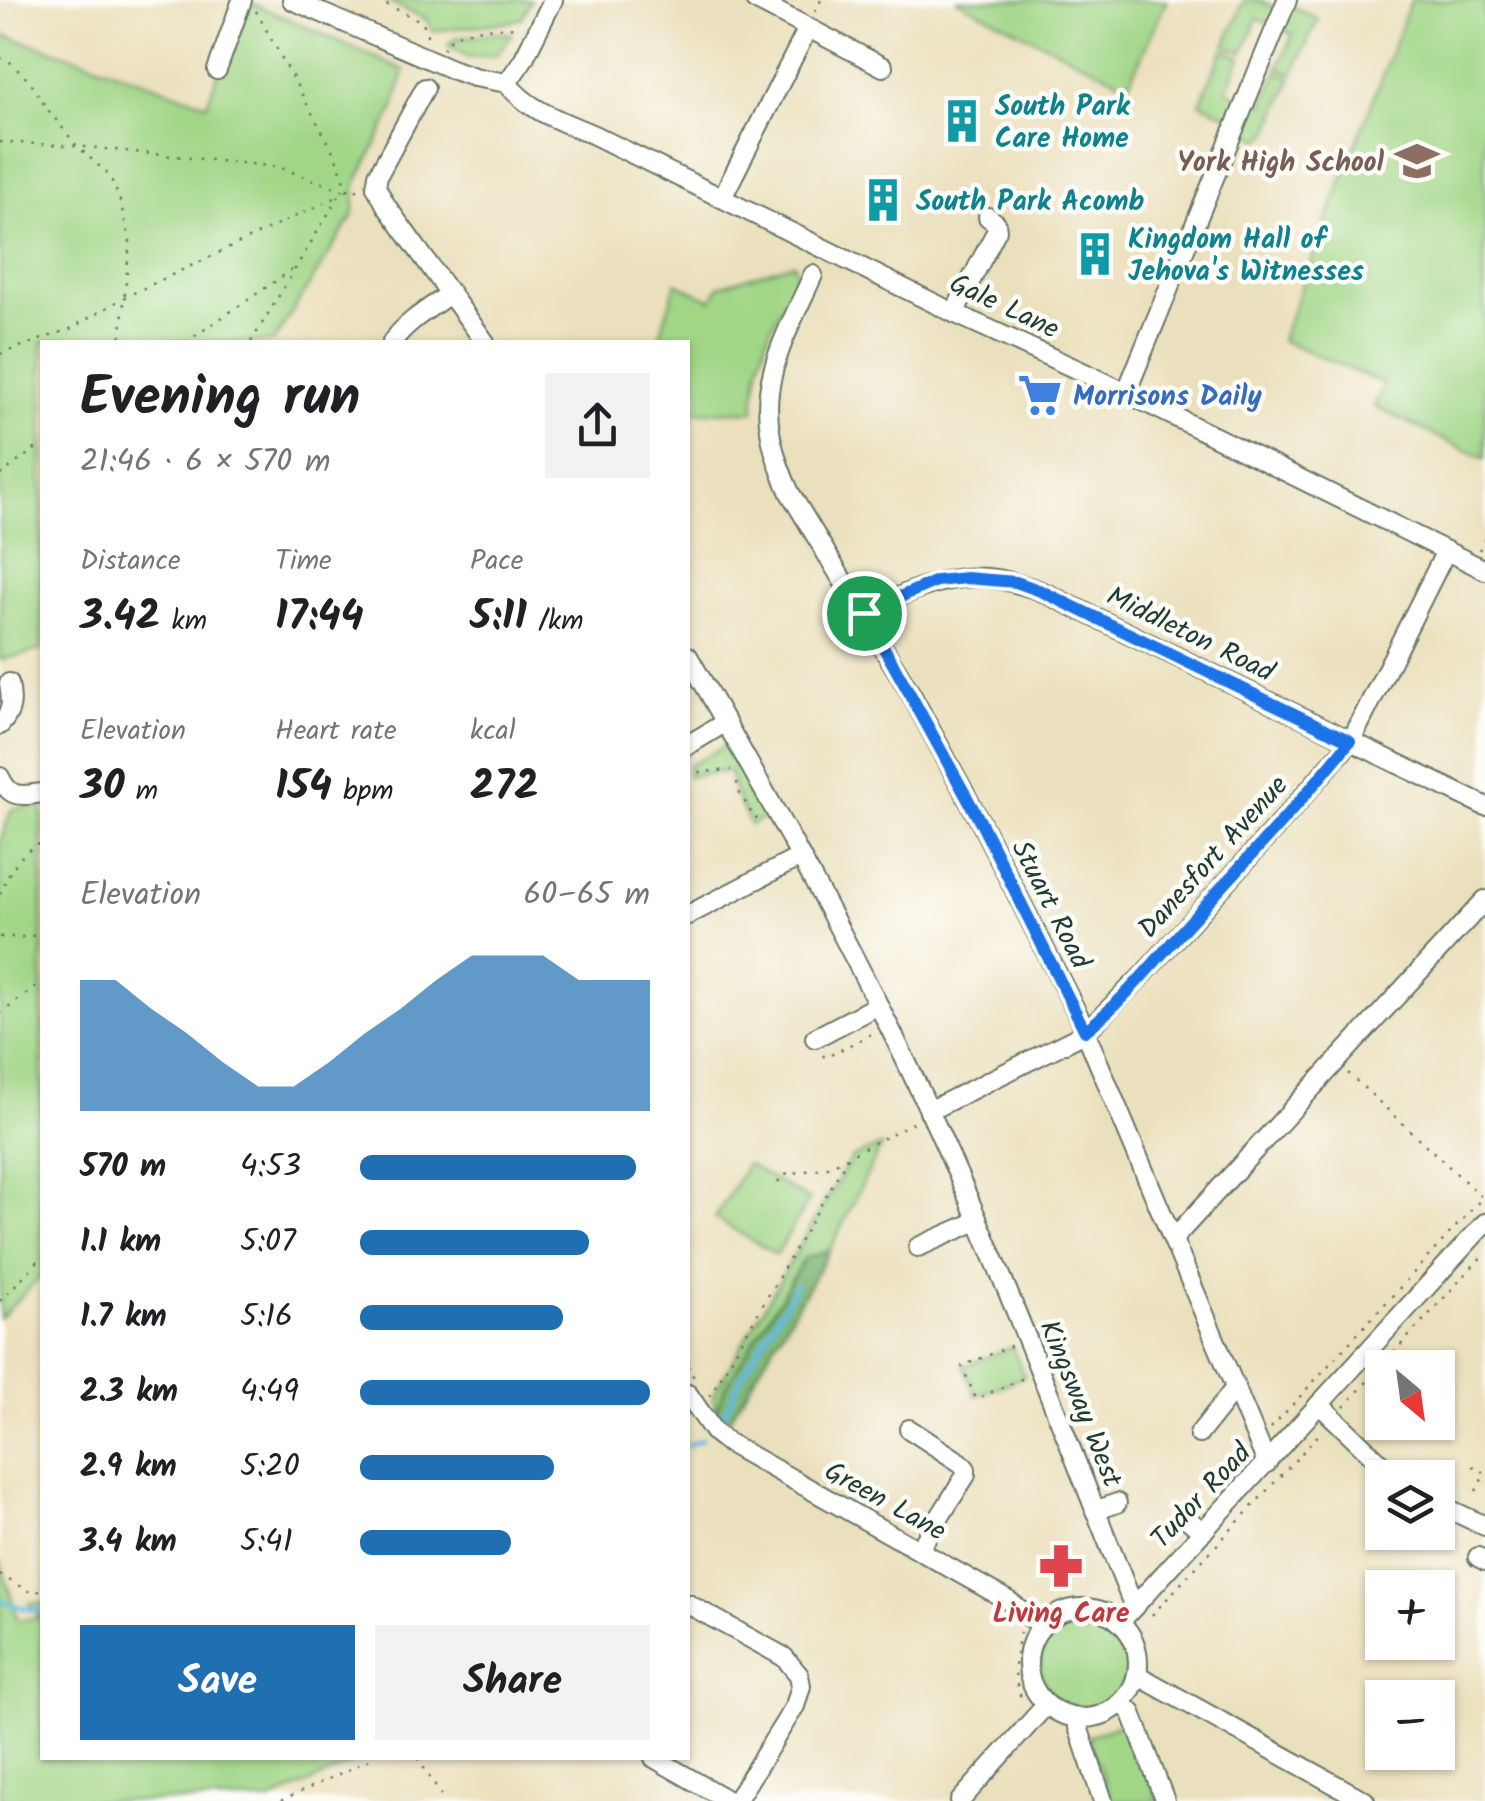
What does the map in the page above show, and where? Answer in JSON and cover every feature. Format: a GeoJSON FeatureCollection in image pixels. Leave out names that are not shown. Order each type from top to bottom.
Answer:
{"type":"FeatureCollection","features":[{"type":"Feature","properties":{"kind":"street"},"geometry":{"type":"LineString","coordinates":[[292,0],[454,70],[507,83],[552,0]]}},
{"type":"Feature","properties":{"kind":"street"},"geometry":{"type":"LineString","coordinates":[[755,0],[883,67]]}},
{"type":"Feature","properties":{"kind":"street"},"geometry":{"type":"LineString","coordinates":[[1126,393],[1287,0]]}},
{"type":"Feature","properties":{"kind":"street"},"geometry":{"type":"LineString","coordinates":[[216,70],[247,3]]}},
{"type":"Feature","properties":{"kind":"street"},"geometry":{"type":"LineString","coordinates":[[722,198],[808,28]]}},
{"type":"Feature","properties":{"kind":"street","name":"Gale Lane"},"geometry":{"type":"LineString","coordinates":[[507,83],[536,110],[1485,570]]}},
{"type":"Feature","properties":{"kind":"street"},"geometry":{"type":"LineString","coordinates":[[418,93],[378,175],[376,187],[483,340]]}},
{"type":"Feature","properties":{"kind":"street"},"geometry":{"type":"LineString","coordinates":[[954,312],[997,230],[996,223],[988,217]]}},
{"type":"Feature","properties":{"kind":"street","name":"Stuart Road"},"geometry":{"type":"LineString","coordinates":[[813,275],[774,360],[768,390],[771,441],[778,467],[982,825],[1085,1031],[1267,1462]]}},
{"type":"Feature","properties":{"kind":"street"},"geometry":{"type":"LineString","coordinates":[[393,340],[419,315],[451,293]]}},
{"type":"Feature","properties":{"kind":"street","name":"Danesfort Avenue"},"geometry":{"type":"LineString","coordinates":[[930,1112],[1085,1031],[1154,962],[1350,741],[1446,550]]}},
{"type":"Feature","properties":{"kind":"street","name":"Middleton Road"},"geometry":{"type":"LineString","coordinates":[[864,613],[936,581],[966,578],[1016,582],[1485,806]]}},
{"type":"Feature","properties":{"kind":"street","name":"Kingsway West"},"geometry":{"type":"LineString","coordinates":[[690,659],[800,856],[930,1112],[1134,1607]]}},
{"type":"Feature","properties":{"kind":"street"},"geometry":{"type":"LineString","coordinates":[[0,725],[12,702],[8,683]]}},
{"type":"Feature","properties":{"kind":"street"},"geometry":{"type":"LineString","coordinates":[[690,745],[726,722]]}},
{"type":"Feature","properties":{"kind":"street"},"geometry":{"type":"LineString","coordinates":[[2,790],[16,795],[40,793]]}},
{"type":"Feature","properties":{"kind":"street"},"geometry":{"type":"LineString","coordinates":[[690,913],[800,856]]}},
{"type":"Feature","properties":{"kind":"street"},"geometry":{"type":"LineString","coordinates":[[1174,1238],[1485,900]]}},
{"type":"Feature","properties":{"kind":"street"},"geometry":{"type":"LineString","coordinates":[[815,1038],[878,1006]]}},
{"type":"Feature","properties":{"kind":"street"},"geometry":{"type":"LineString","coordinates":[[918,1247],[977,1221]]}},
{"type":"Feature","properties":{"kind":"street","name":"Tudor Road"},"geometry":{"type":"LineString","coordinates":[[1120,1622],[1485,1223]]}},
{"type":"Feature","properties":{"kind":"street"},"geometry":{"type":"LineString","coordinates":[[1199,1434],[1235,1388]]}},
{"type":"Feature","properties":{"kind":"street","name":"Green Lane"},"geometry":{"type":"LineString","coordinates":[[690,1397],[714,1432],[728,1443],[1009,1601],[1034,1621]]}},
{"type":"Feature","properties":{"kind":"street"},"geometry":{"type":"LineString","coordinates":[[1319,1404],[1377,1460]]}},
{"type":"Feature","properties":{"kind":"street"},"geometry":{"type":"LineString","coordinates":[[908,1429],[966,1469],[966,1475],[919,1550]]}},
{"type":"Feature","properties":{"kind":"street"},"geometry":{"type":"LineString","coordinates":[[1095,1511],[1117,1504]]}},
{"type":"Feature","properties":{"kind":"street"},"geometry":{"type":"LineString","coordinates":[[1455,1512],[1485,1526]]}},
{"type":"Feature","properties":{"kind":"street"},"geometry":{"type":"LineString","coordinates":[[1185,1517],[1203,1532]]}},
{"type":"Feature","properties":{"kind":"street"},"geometry":{"type":"LineString","coordinates":[[690,1605],[784,1657],[799,1676],[795,1706],[736,1801]]}},
{"type":"Feature","properties":{"kind":"street"},"geometry":{"type":"LineString","coordinates":[[1074,1608],[1090,1608],[1106,1612],[1120,1622],[1130,1633],[1139,1661],[1138,1676],[1122,1703],[1103,1716],[1089,1719],[1060,1714],[1046,1705],[1034,1691],[1028,1674],[1034,1621],[1074,1608]]}},
{"type":"Feature","properties":{"kind":"street"},"geometry":{"type":"LineString","coordinates":[[1138,1676],[1365,1801]]}},
{"type":"Feature","properties":{"kind":"street"},"geometry":{"type":"LineString","coordinates":[[1122,1703],[1132,1713],[1166,1801]]}},
{"type":"Feature","properties":{"kind":"street"},"geometry":{"type":"LineString","coordinates":[[960,1801],[1046,1705]]}},
{"type":"Feature","properties":{"kind":"street"},"geometry":{"type":"LineString","coordinates":[[1074,1718],[1103,1801]]}},
{"type":"Feature","properties":{"kind":"street"},"geometry":{"type":"LineString","coordinates":[[657,1760],[728,1801]]}},
{"type":"Feature","properties":{"kind":"path"},"geometry":{"type":"LineString","coordinates":[[377,0],[423,22],[430,43]]}},
{"type":"Feature","properties":{"kind":"path"},"geometry":{"type":"LineString","coordinates":[[247,3],[334,153],[347,191]]}},
{"type":"Feature","properties":{"kind":"path"},"geometry":{"type":"LineString","coordinates":[[443,49],[457,34],[540,26]]}},
{"type":"Feature","properties":{"kind":"path"},"geometry":{"type":"LineString","coordinates":[[0,58],[21,72],[76,146],[109,175],[119,197],[130,241],[120,340]]}},
{"type":"Feature","properties":{"kind":"path"},"geometry":{"type":"LineString","coordinates":[[0,142],[76,146],[278,168],[347,191]]}},
{"type":"Feature","properties":{"kind":"path"},"geometry":{"type":"LineString","coordinates":[[0,354],[70,329],[125,296],[347,191],[376,187]]}},
{"type":"Feature","properties":{"kind":"path"},"geometry":{"type":"LineString","coordinates":[[252,340],[339,196]]}},
{"type":"Feature","properties":{"kind":"path"},"geometry":{"type":"LineString","coordinates":[[189,340],[297,266]]}},
{"type":"Feature","properties":{"kind":"path"},"geometry":{"type":"LineString","coordinates":[[0,475],[40,445]]}},
{"type":"Feature","properties":{"kind":"path"},"geometry":{"type":"LineString","coordinates":[[860,580],[890,586]]}},
{"type":"Feature","properties":{"kind":"path"},"geometry":{"type":"LineString","coordinates":[[690,773],[736,770]]}},
{"type":"Feature","properties":{"kind":"path"},"geometry":{"type":"LineString","coordinates":[[737,780],[738,790],[755,820],[774,809]]}},
{"type":"Feature","properties":{"kind":"path"},"geometry":{"type":"LineString","coordinates":[[0,894],[20,859],[40,845]]}},
{"type":"Feature","properties":{"kind":"path"},"geometry":{"type":"LineString","coordinates":[[0,936],[40,934]]}},
{"type":"Feature","properties":{"kind":"path"},"geometry":{"type":"LineString","coordinates":[[0,1014],[40,984]]}},
{"type":"Feature","properties":{"kind":"path"},"geometry":{"type":"LineString","coordinates":[[815,1038],[824,1058],[888,1026]]}},
{"type":"Feature","properties":{"kind":"path"},"geometry":{"type":"LineString","coordinates":[[1266,1433],[1484,1198],[1336,1062]]}},
{"type":"Feature","properties":{"kind":"path"},"geometry":{"type":"LineString","coordinates":[[778,1182],[784,1175],[828,1167],[930,1112]]}},
{"type":"Feature","properties":{"kind":"path"},"geometry":{"type":"LineString","coordinates":[[702,1416],[849,1156]]}},
{"type":"Feature","properties":{"kind":"path"},"geometry":{"type":"LineString","coordinates":[[1134,1607],[1154,1616],[1485,1252]]}},
{"type":"Feature","properties":{"kind":"path"},"geometry":{"type":"LineString","coordinates":[[0,1301],[40,1259]]}},
{"type":"Feature","properties":{"kind":"path"},"geometry":{"type":"LineString","coordinates":[[1027,1340],[962,1366],[976,1399],[1040,1372]]}},
{"type":"Feature","properties":{"kind":"path"},"geometry":{"type":"LineString","coordinates":[[1270,1416],[1280,1418]]}},
{"type":"Feature","properties":{"kind":"path"},"geometry":{"type":"LineString","coordinates":[[1474,1466],[1485,1473],[1476,1492]]}},
{"type":"Feature","properties":{"kind":"path"},"geometry":{"type":"LineString","coordinates":[[0,1575],[30,1592],[40,1591]]}},
{"type":"Feature","properties":{"kind":"path"},"geometry":{"type":"LineString","coordinates":[[1026,1708],[1014,1684],[1015,1661],[1022,1624],[1034,1621]]}},
{"type":"Feature","properties":{"kind":"path"},"geometry":{"type":"LineString","coordinates":[[282,1801],[369,1760]]}},
{"type":"Feature","properties":{"kind":"path"},"geometry":{"type":"LineString","coordinates":[[419,1760],[444,1801]]}},
{"type":"Feature","properties":{"kind":"green space"},"geometry":{"type":"Polygon","coordinates":[[[244,0],[404,70],[394,109],[356,184],[354,214],[274,340],[40,340],[40,650],[0,660],[0,34],[207,104],[244,0]]]}},
{"type":"Feature","properties":{"kind":"green space"},"geometry":{"type":"Polygon","coordinates":[[[385,0],[531,0],[522,18],[433,31],[426,19],[385,0]]]}},
{"type":"Feature","properties":{"kind":"green space"},"geometry":{"type":"Polygon","coordinates":[[[956,0],[1167,0],[1128,85],[956,0]]]}},
{"type":"Feature","properties":{"kind":"green space"},"geometry":{"type":"Polygon","coordinates":[[[1244,0],[1258,0],[1277,8],[1270,24],[1257,19],[1243,53],[1225,46],[1244,0]]]}},
{"type":"Feature","properties":{"kind":"green space","name":"York High School"},"geometry":{"type":"Polygon","coordinates":[[[1411,0],[1485,0],[1485,459],[1374,407],[1384,384],[1281,340],[1411,0]]]}},
{"type":"Feature","properties":{"kind":"green space"},"geometry":{"type":"Polygon","coordinates":[[[1292,6],[1318,19],[1293,74],[1278,68],[1293,35],[1281,29],[1292,6]]]}},
{"type":"Feature","properties":{"kind":"green space"},"geometry":{"type":"Polygon","coordinates":[[[512,34],[496,55],[469,57],[448,45],[456,38],[512,34]]]}},
{"type":"Feature","properties":{"kind":"green space"},"geometry":{"type":"Polygon","coordinates":[[[1223,50],[1241,58],[1227,90],[1240,97],[1230,117],[1200,103],[1223,50]]]}},
{"type":"Feature","properties":{"kind":"green space"},"geometry":{"type":"Polygon","coordinates":[[[1277,72],[1292,78],[1268,135],[1261,140],[1241,126],[1250,100],[1263,105],[1277,72]]]}},
{"type":"Feature","properties":{"kind":"green space"},"geometry":{"type":"Polygon","coordinates":[[[794,263],[798,278],[766,341],[754,411],[690,412],[690,340],[659,340],[676,283],[712,300],[719,286],[794,263]]]}},
{"type":"Feature","properties":{"kind":"green space"},"geometry":{"type":"Polygon","coordinates":[[[725,746],[735,765],[742,766],[770,815],[750,825],[734,791],[730,771],[690,776],[690,765],[725,746]]]}},
{"type":"Feature","properties":{"kind":"green space"},"geometry":{"type":"Polygon","coordinates":[[[40,805],[40,1277],[0,1318],[0,840],[12,809],[40,805]]]}},
{"type":"Feature","properties":{"kind":"green space"},"geometry":{"type":"Polygon","coordinates":[[[881,1146],[830,1250],[804,1259],[724,1389],[715,1413],[713,1395],[851,1158],[881,1146]]]}},
{"type":"Feature","properties":{"kind":"green space"},"geometry":{"type":"Polygon","coordinates":[[[747,1164],[809,1200],[776,1255],[715,1218],[747,1164]]]}},
{"type":"Feature","properties":{"kind":"green space"},"geometry":{"type":"Polygon","coordinates":[[[830,1250],[728,1422],[715,1413],[724,1389],[804,1259],[830,1250]]]}},
{"type":"Feature","properties":{"kind":"green space"},"geometry":{"type":"Polygon","coordinates":[[[1012,1347],[1024,1376],[976,1396],[964,1366],[1012,1347]]]}},
{"type":"Feature","properties":{"kind":"green space"},"geometry":{"type":"Polygon","coordinates":[[[0,1560],[18,1620],[39,1618],[29,1603],[40,1602],[40,1760],[359,1760],[271,1801],[0,1801],[0,1560]]]}},
{"type":"Feature","properties":{"kind":"green space"},"geometry":{"type":"Polygon","coordinates":[[[1084,1620],[1115,1633],[1128,1664],[1115,1695],[1084,1708],[1053,1695],[1040,1664],[1053,1633],[1084,1620]]]}},
{"type":"Feature","properties":{"kind":"green space"},"geometry":{"type":"Polygon","coordinates":[[[1128,1721],[1158,1801],[1111,1801],[1088,1736],[1128,1721]]]}},
{"type":"Feature","properties":{"kind":"waterway"},"geometry":{"type":"LineString","coordinates":[[718,1419],[796,1285]]}},
{"type":"Feature","properties":{"kind":"waterway"},"geometry":{"type":"LineString","coordinates":[[690,1444],[702,1439]]}},
{"type":"Feature","properties":{"kind":"waterway"},"geometry":{"type":"LineString","coordinates":[[0,1601],[40,1610]]}},
{"type":"Feature","properties":{"kind":"place","name":"South Park Care Home"},"geometry":{"type":"Point","coordinates":[962,121]}},
{"type":"Feature","properties":{"kind":"place","name":"York High School"},"geometry":{"type":"Point","coordinates":[1417,161]}},
{"type":"Feature","properties":{"kind":"place","name":"South Park Acomb"},"geometry":{"type":"Point","coordinates":[883,200]}},
{"type":"Feature","properties":{"kind":"place","name":"Kingdom Hall of Jehova's Witnesses"},"geometry":{"type":"Point","coordinates":[1095,254]}},
{"type":"Feature","properties":{"kind":"place","name":"Morrisons Daily"},"geometry":{"type":"Point","coordinates":[1040,395]}},
{"type":"Feature","properties":{"kind":"place","name":"Living Care"},"geometry":{"type":"Point","coordinates":[1061,1566]}},
{"type":"Feature","properties":{"kind":"route"},"geometry":{"type":"LineString","coordinates":[[966,578],[1016,582],[1350,741],[1141,976],[1085,1031],[982,825],[864,613],[936,581],[966,578]]}}]}
